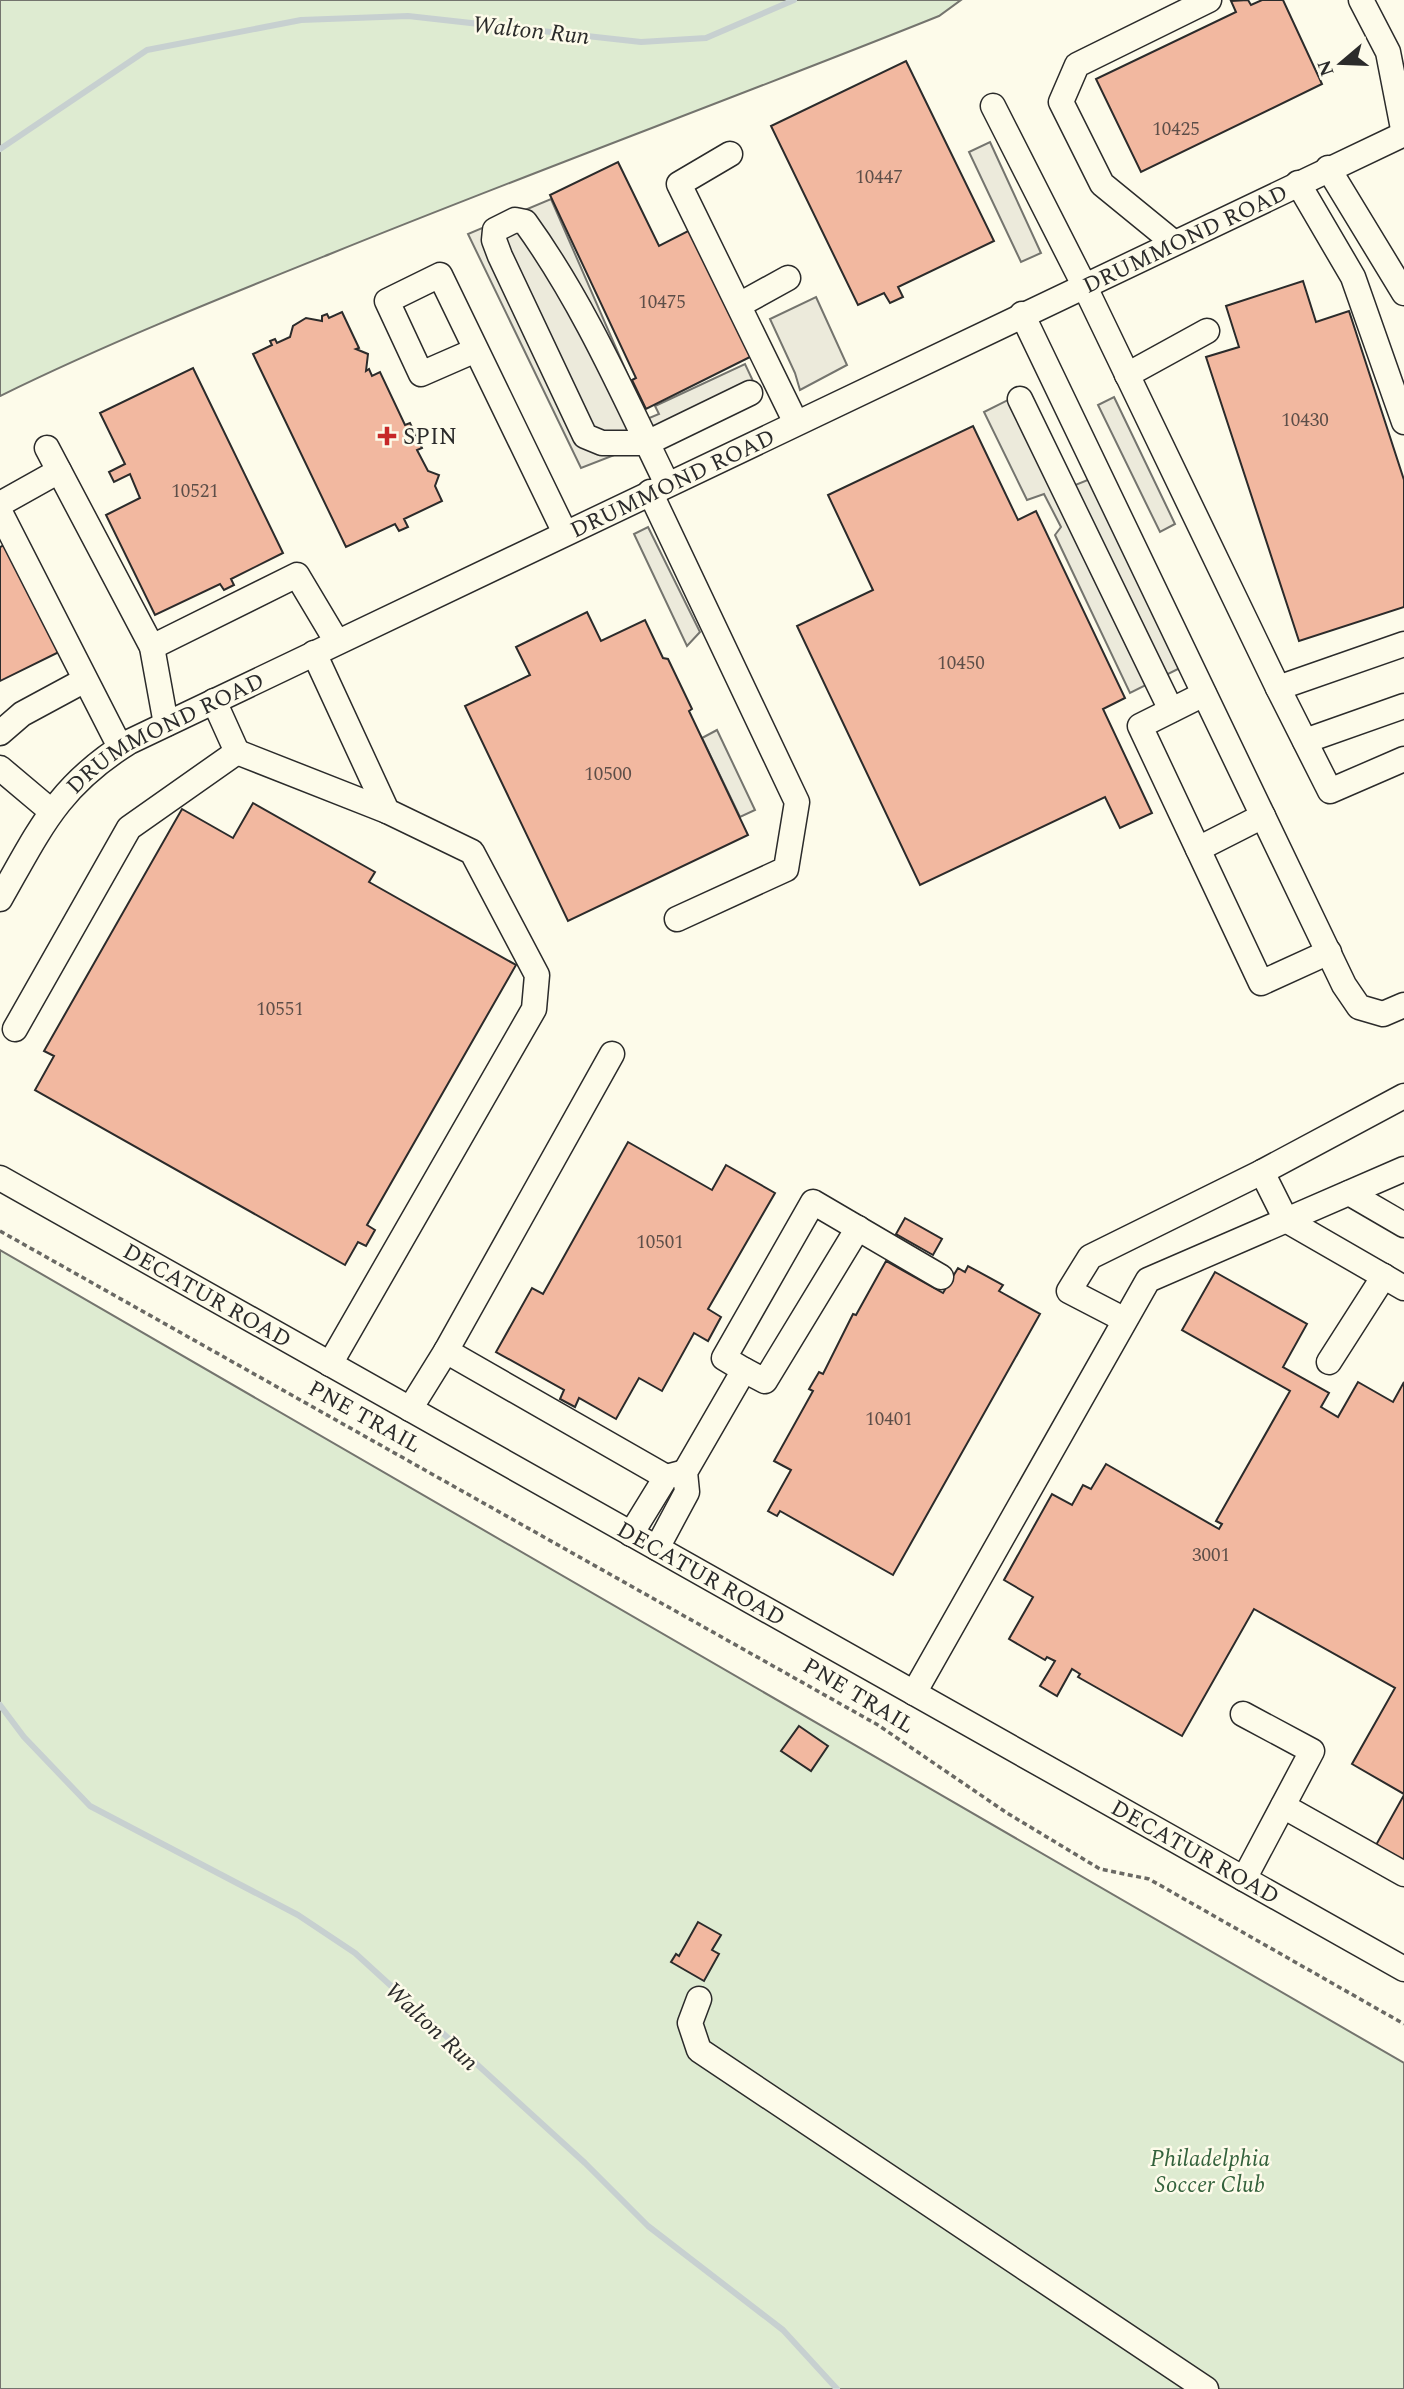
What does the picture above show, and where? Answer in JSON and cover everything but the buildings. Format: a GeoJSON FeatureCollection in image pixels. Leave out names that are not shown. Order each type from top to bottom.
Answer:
{"type":"FeatureCollection","features":[{"type":"Feature","properties":{"kind":"street"},"geometry":{"type":"LineString","coordinates":[[1172,242],[1102,184],[1061,102],[1077,65],[1209,0]]}},
{"type":"Feature","properties":{"kind":"street"},"geometry":{"type":"LineString","coordinates":[[1361,0],[1396,51],[1404,134]]}},
{"type":"Feature","properties":{"kind":"street"},"geometry":{"type":"LineString","coordinates":[[993,106],[1084,285],[1330,791],[1404,758]]}},
{"type":"Feature","properties":{"kind":"street","name":"DRUMMOND ROAD"},"geometry":{"type":"LineString","coordinates":[[0,899],[65,791],[96,763],[120,747],[1172,242],[1404,134]]}},
{"type":"Feature","properties":{"kind":"street"},"geometry":{"type":"LineString","coordinates":[[730,154],[679,184],[796,423]]}},
{"type":"Feature","properties":{"kind":"street"},"geometry":{"type":"LineString","coordinates":[[1328,168],[1404,293]]}},
{"type":"Feature","properties":{"kind":"street"},"geometry":{"type":"LineString","coordinates":[[1298,183],[1353,277],[1404,422]]}},
{"type":"Feature","properties":{"kind":"street"},"geometry":{"type":"LineString","coordinates":[[677,919],[786,869],[797,802],[659,488],[647,443],[587,324],[542,245],[525,222],[516,220],[495,230],[494,240],[500,256],[585,436],[602,443],[647,443],[750,393]]}},
{"type":"Feature","properties":{"kind":"street"},"geometry":{"type":"LineString","coordinates":[[738,305],[788,278]]}},
{"type":"Feature","properties":{"kind":"street"},"geometry":{"type":"LineString","coordinates":[[1022,314],[1329,952],[1359,1007],[1383,1014],[1404,1005]]}},
{"type":"Feature","properties":{"kind":"street"},"geometry":{"type":"LineString","coordinates":[[1127,375],[1207,331]]}},
{"type":"Feature","properties":{"kind":"street"},"geometry":{"type":"LineString","coordinates":[[476,350],[565,533]]}},
{"type":"Feature","properties":{"kind":"street"},"geometry":{"type":"LineString","coordinates":[[1020,399],[1171,710]]}},
{"type":"Feature","properties":{"kind":"street"},"geometry":{"type":"LineString","coordinates":[[47,449],[152,647],[166,724]]}},
{"type":"Feature","properties":{"kind":"street"},"geometry":{"type":"LineString","coordinates":[[0,504],[58,471]]}},
{"type":"Feature","properties":{"kind":"street"},"geometry":{"type":"LineString","coordinates":[[1070,503],[1105,487]]}},
{"type":"Feature","properties":{"kind":"street"},"geometry":{"type":"LineString","coordinates":[[0,512],[120,747]]}},
{"type":"Feature","properties":{"kind":"street"},"geometry":{"type":"LineString","coordinates":[[152,647],[297,575],[337,642]]}},
{"type":"Feature","properties":{"kind":"street"},"geometry":{"type":"LineString","coordinates":[[1278,688],[1404,644]]}},
{"type":"Feature","properties":{"kind":"street"},"geometry":{"type":"LineString","coordinates":[[314,653],[387,811]]}},
{"type":"Feature","properties":{"kind":"street"},"geometry":{"type":"LineString","coordinates":[[0,733],[22,714],[85,680]]}},
{"type":"Feature","properties":{"kind":"street"},"geometry":{"type":"LineString","coordinates":[[1205,694],[1140,726],[1261,982],[1329,952]]}},
{"type":"Feature","properties":{"kind":"street"},"geometry":{"type":"LineString","coordinates":[[214,701],[237,752],[387,811],[472,852],[537,975],[534,1009],[330,1364]]}},
{"type":"Feature","properties":{"kind":"street"},"geometry":{"type":"LineString","coordinates":[[1305,741],[1404,706]]}},
{"type":"Feature","properties":{"kind":"street"},"geometry":{"type":"LineString","coordinates":[[15,1028],[129,828],[237,752]]}},
{"type":"Feature","properties":{"kind":"street"},"geometry":{"type":"LineString","coordinates":[[0,768],[51,811]]}},
{"type":"Feature","properties":{"kind":"street"},"geometry":{"type":"LineString","coordinates":[[1198,849],[1263,816]]}},
{"type":"Feature","properties":{"kind":"street"},"geometry":{"type":"LineString","coordinates":[[410,1409],[446,1351],[612,1054]]}},
{"type":"Feature","properties":{"kind":"street"},"geometry":{"type":"LineString","coordinates":[[1123,1319],[1069,1290],[1090,1257],[1262,1172],[1404,1096]]}},
{"type":"Feature","properties":{"kind":"street"},"geometry":{"type":"LineString","coordinates":[[915,1693],[1123,1319],[1148,1280],[1404,1169]]}},
{"type":"Feature","properties":{"kind":"street"},"geometry":{"type":"LineString","coordinates":[[1262,1172],[1286,1220],[1394,1282],[1329,1362]]}},
{"type":"Feature","properties":{"kind":"street","name":"DECATUR ROAD"},"geometry":{"type":"LineString","coordinates":[[0,1178],[1404,1969]]}},
{"type":"Feature","properties":{"kind":"street"},"geometry":{"type":"LineString","coordinates":[[1349,1193],[1404,1225]]}},
{"type":"Feature","properties":{"kind":"street"},"geometry":{"type":"LineString","coordinates":[[858,1228],[765,1381],[724,1358],[813,1202],[858,1228],[941,1277]]}},
{"type":"Feature","properties":{"kind":"street"},"geometry":{"type":"LineString","coordinates":[[446,1351],[675,1474],[687,1492],[657,1548]]}},
{"type":"Feature","properties":{"kind":"street"},"geometry":{"type":"LineString","coordinates":[[631,1534],[675,1474],[744,1370]]}},
{"type":"Feature","properties":{"kind":"street"},"geometry":{"type":"LineString","coordinates":[[1243,1714],[1312,1751],[1244,1879]]}},
{"type":"Feature","properties":{"kind":"street"},"geometry":{"type":"LineString","coordinates":[[1283,1806],[1404,1874]]}},
{"type":"Feature","properties":{"kind":"street"},"geometry":{"type":"LineString","coordinates":[[699,1999],[690,2023],[698,2050],[1206,2389]]}},
{"type":"Feature","properties":{"kind":"path","name":"PNE TRAIL"},"geometry":{"type":"LineString","coordinates":[[0,1231],[878,1725],[1007,1813],[1100,1869],[1149,1879],[1404,2024]]}},
{"type":"Feature","properties":{"kind":"green space"},"geometry":{"type":"Polygon","coordinates":[[[0,0],[961,0],[939,16],[246,288],[122,340],[0,396],[0,0]]]}},
{"type":"Feature","properties":{"kind":"green space","name":"Philadelphia Soccer Club"},"geometry":{"type":"Polygon","coordinates":[[[0,1250],[1404,2063],[1404,2389],[0,2389],[0,1250]]]}},
{"type":"Feature","properties":{"kind":"shaded area"},"geometry":{"type":"Polygon","coordinates":[[[990,142],[1041,253],[1021,262],[969,152],[990,142]]]}},
{"type":"Feature","properties":{"kind":"shaded area"},"geometry":{"type":"Polygon","coordinates":[[[551,199],[647,419],[659,414],[655,406],[745,364],[761,398],[581,468],[468,234],[551,199]]]}},
{"type":"Feature","properties":{"kind":"shaded area"},"geometry":{"type":"Polygon","coordinates":[[[816,297],[847,365],[800,390],[770,319],[816,297]]]}},
{"type":"Feature","properties":{"kind":"shaded area"},"geometry":{"type":"Polygon","coordinates":[[[1024,392],[1073,486],[1095,477],[1186,665],[1130,693],[1055,535],[1061,527],[1044,494],[1027,500],[984,412],[1024,392]]]}},
{"type":"Feature","properties":{"kind":"shaded area"},"geometry":{"type":"Polygon","coordinates":[[[1114,397],[1175,524],[1160,532],[1098,405],[1114,397]]]}},
{"type":"Feature","properties":{"kind":"shaded area"},"geometry":{"type":"Polygon","coordinates":[[[648,527],[700,632],[687,646],[634,534],[648,527]]]}},
{"type":"Feature","properties":{"kind":"shaded area"},"geometry":{"type":"Polygon","coordinates":[[[717,730],[755,810],[740,817],[702,738],[717,730]]]}},
{"type":"Feature","properties":{"kind":"waterway","name":"Walton Run"},"geometry":{"type":"LineString","coordinates":[[0,149],[147,50],[301,20],[408,16],[641,42],[706,38],[794,0]]}},
{"type":"Feature","properties":{"kind":"waterway","name":"Walton Run"},"geometry":{"type":"LineString","coordinates":[[0,1705],[24,1737],[90,1806],[298,1915],[355,1953],[585,2163],[648,2226],[783,2330],[837,2389]]}},
{"type":"Feature","properties":{"kind":"place","name":"SPIN"},"geometry":{"type":"Point","coordinates":[387,436]}}]}
